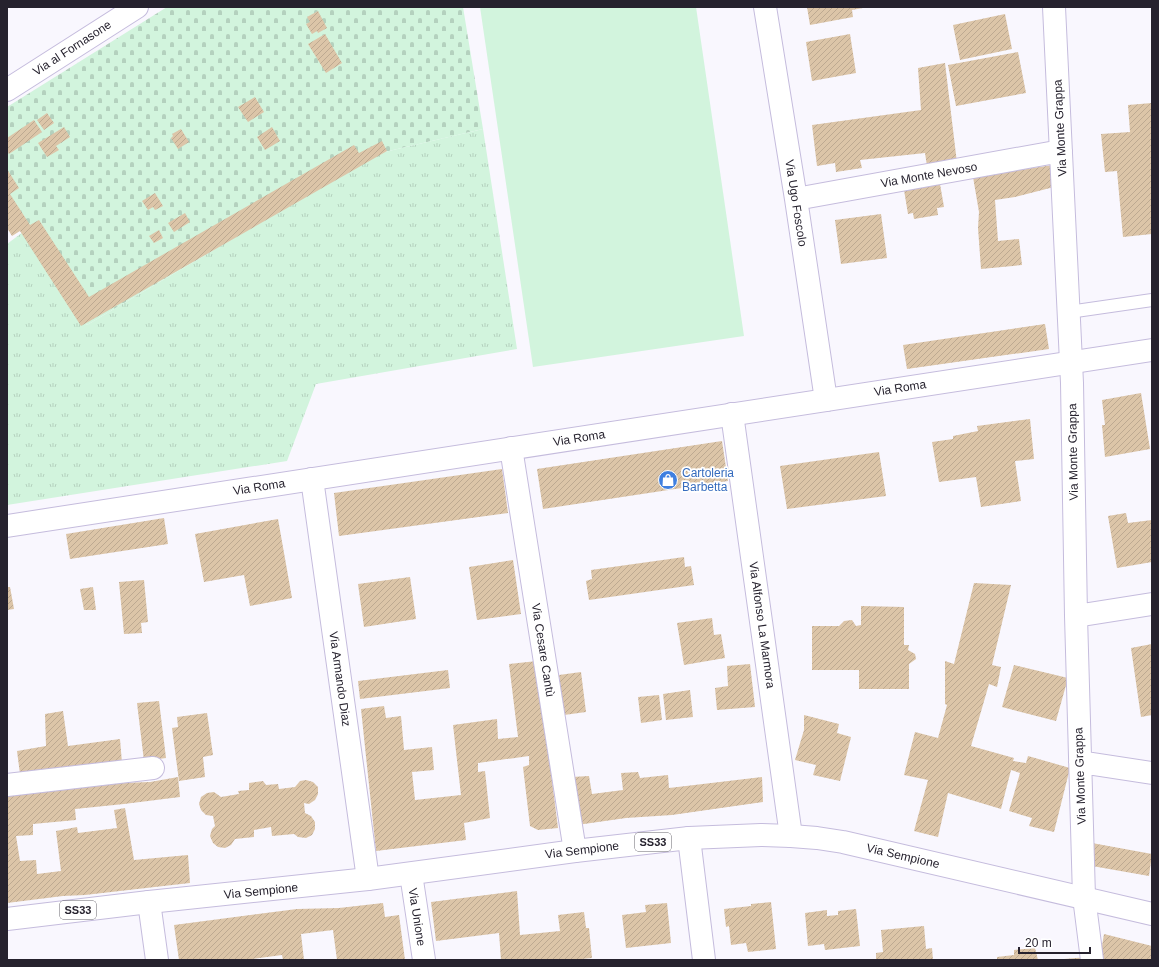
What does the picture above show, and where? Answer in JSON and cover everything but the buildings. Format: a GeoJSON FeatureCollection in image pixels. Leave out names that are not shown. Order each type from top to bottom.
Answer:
{"type":"FeatureCollection","features":[{"type":"Feature","properties":{"kind":"street","name":"Via al Fornasone"},"geometry":{"type":"LineString","coordinates":[[7,90],[136,7]]}},
{"type":"Feature","properties":{"kind":"street","name":"Via Ugo Foscolo"},"geometry":{"type":"LineString","coordinates":[[765,7],[826,400]]}},
{"type":"Feature","properties":{"kind":"street","name":"Via Monte Grappa"},"geometry":{"type":"LineString","coordinates":[[1054,7],[1071,362],[1084,897],[1092,960]]}},
{"type":"Feature","properties":{"kind":"street","name":"Via Monte Nevoso"},"geometry":{"type":"LineString","coordinates":[[796,199],[1061,151]]}},
{"type":"Feature","properties":{"kind":"street","name":"Via Roma"},"geometry":{"type":"LineString","coordinates":[[7,526],[1152,350]]}},
{"type":"Feature","properties":{"kind":"street","name":"Via Alfonso La Marmora"},"geometry":{"type":"LineString","coordinates":[[732,414],[791,836]]}},
{"type":"Feature","properties":{"kind":"street","name":"Via Cesare Cantù"},"geometry":{"type":"LineString","coordinates":[[511,448],[575,851]]}},
{"type":"Feature","properties":{"kind":"street","name":"Via Armando Diaz"},"geometry":{"type":"LineString","coordinates":[[312,479],[368,879]]}},
{"type":"Feature","properties":{"kind":"street"},"geometry":{"type":"LineString","coordinates":[[1076,616],[1152,604]]}},
{"type":"Feature","properties":{"kind":"street"},"geometry":{"type":"LineString","coordinates":[[1080,762],[1152,773]]}},
{"type":"Feature","properties":{"kind":"street"},"geometry":{"type":"LineString","coordinates":[[7,785],[153,768]]}},
{"type":"Feature","properties":{"kind":"street","name":"Via Sempione"},"geometry":{"type":"LineString","coordinates":[[7,919],[411,874],[575,851],[689,838],[761,835],[817,838],[842,842],[1152,914]]}},
{"type":"Feature","properties":{"kind":"street"},"geometry":{"type":"LineString","coordinates":[[689,838],[704,960]]}},
{"type":"Feature","properties":{"kind":"street","name":"Via Unione"},"geometry":{"type":"LineString","coordinates":[[411,874],[424,960]]}},
{"type":"Feature","properties":{"kind":"street"},"geometry":{"type":"LineString","coordinates":[[149,902],[157,960]]}},
{"type":"Feature","properties":{"kind":"lane"},"geometry":{"type":"LineString","coordinates":[[1069,312],[1152,300]]}},
{"type":"Feature","properties":{"kind":"green space"},"geometry":{"type":"Polygon","coordinates":[[[167,7],[463,7],[483,129],[376,154],[87,325],[7,208],[7,107],[167,7]]]}},
{"type":"Feature","properties":{"kind":"green space"},"geometry":{"type":"Polygon","coordinates":[[[480,7],[696,7],[744,336],[533,367],[480,7]]]}},
{"type":"Feature","properties":{"kind":"green space"},"geometry":{"type":"Polygon","coordinates":[[[483,129],[517,349],[316,384],[287,461],[7,505],[7,244],[23,232],[87,325],[376,154],[483,129]]]}},
{"type":"Feature","properties":{"kind":"place","name":"Cartoleria Barbetta"},"geometry":{"type":"Point","coordinates":[668,480]}}]}
